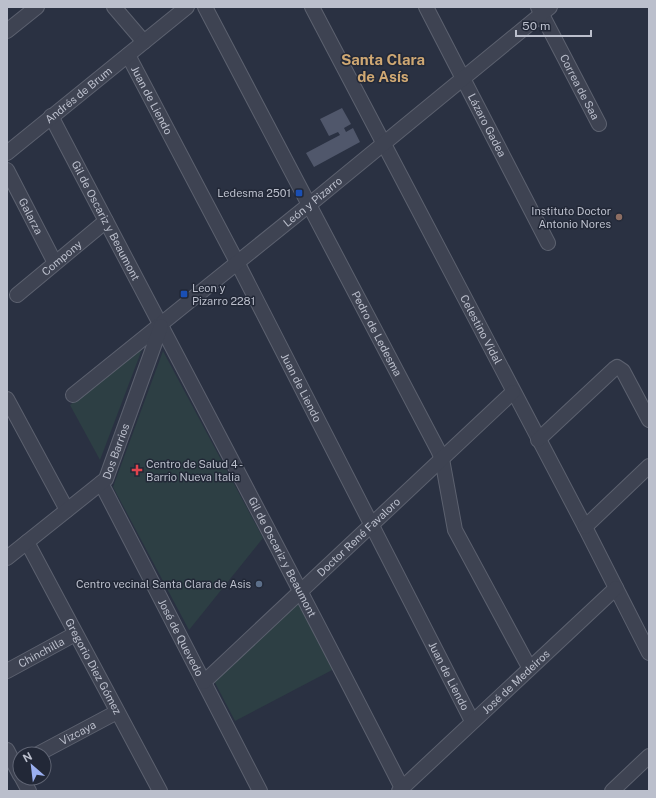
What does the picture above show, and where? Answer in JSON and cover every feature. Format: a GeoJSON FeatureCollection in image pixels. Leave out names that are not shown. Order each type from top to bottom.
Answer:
{"type":"FeatureCollection","features":[{"type":"Feature","properties":{"kind":"street"},"geometry":{"type":"LineString","coordinates":[[7,32],[37,7]]}},
{"type":"Feature","properties":{"kind":"street"},"geometry":{"type":"LineString","coordinates":[[114,7],[144,42]]}},
{"type":"Feature","properties":{"kind":"street","name":"Andrés de Brum"},"geometry":{"type":"LineString","coordinates":[[7,153],[187,7]]}},
{"type":"Feature","properties":{"kind":"street","name":"Pedro de Ledesma"},"geometry":{"type":"LineString","coordinates":[[205,7],[434,442],[442,459],[455,530],[530,667]]}},
{"type":"Feature","properties":{"kind":"street","name":"Celestino Vidal"},"geometry":{"type":"LineString","coordinates":[[312,7],[585,527],[649,653]]}},
{"type":"Feature","properties":{"kind":"street","name":"Lázaro Gadea"},"geometry":{"type":"LineString","coordinates":[[426,7],[548,243]]}},
{"type":"Feature","properties":{"kind":"street","name":"León y Pizarro"},"geometry":{"type":"LineString","coordinates":[[73,395],[464,79],[543,9]]}},
{"type":"Feature","properties":{"kind":"street","name":"Correa de Saa"},"geometry":{"type":"LineString","coordinates":[[543,9],[599,124]]}},
{"type":"Feature","properties":{"kind":"street","name":"Juan de Liendo"},"geometry":{"type":"LineString","coordinates":[[128,55],[237,262],[472,721]]}},
{"type":"Feature","properties":{"kind":"street","name":"Gil de Oscariz y Beaumont"},"geometry":{"type":"LineString","coordinates":[[51,116],[301,591],[400,789]]}},
{"type":"Feature","properties":{"kind":"street","name":"Galarza"},"geometry":{"type":"LineString","coordinates":[[7,170],[55,263]]}},
{"type":"Feature","properties":{"kind":"street","name":"Compony"},"geometry":{"type":"LineString","coordinates":[[17,295],[106,222]]}},
{"type":"Feature","properties":{"kind":"street","name":"Dos Barrios"},"geometry":{"type":"LineString","coordinates":[[7,558],[102,484],[108,475],[160,325]]}},
{"type":"Feature","properties":{"kind":"street"},"geometry":{"type":"LineString","coordinates":[[538,440],[614,369],[618,367],[623,371],[649,420]]}},
{"type":"Feature","properties":{"kind":"street","name":"Doctor René Favaloro"},"geometry":{"type":"LineString","coordinates":[[204,682],[513,392]]}},
{"type":"Feature","properties":{"kind":"street"},"geometry":{"type":"LineString","coordinates":[[7,399],[67,510]]}},
{"type":"Feature","properties":{"kind":"street"},"geometry":{"type":"LineString","coordinates":[[585,527],[649,466]]}},
{"type":"Feature","properties":{"kind":"street","name":"José de Quevedo"},"geometry":{"type":"LineString","coordinates":[[102,484],[260,791]]}},
{"type":"Feature","properties":{"kind":"street","name":"Gregorio Diez Gómez"},"geometry":{"type":"LineString","coordinates":[[27,542],[160,791]]}},
{"type":"Feature","properties":{"kind":"street","name":"José de Medeiros"},"geometry":{"type":"LineString","coordinates":[[400,789],[616,588]]}},
{"type":"Feature","properties":{"kind":"street","name":"Chinchilla"},"geometry":{"type":"LineString","coordinates":[[7,670],[75,634]]}},
{"type":"Feature","properties":{"kind":"street","name":"Vizcaya"},"geometry":{"type":"LineString","coordinates":[[52,747],[117,712]]}},
{"type":"Feature","properties":{"kind":"street"},"geometry":{"type":"LineString","coordinates":[[7,750],[12,759]]}},
{"type":"Feature","properties":{"kind":"street"},"geometry":{"type":"LineString","coordinates":[[613,791],[649,756]]}},
{"type":"Feature","properties":{"kind":"shaded area"},"geometry":{"type":"Polygon","coordinates":[[[144,344],[100,460],[70,405],[144,344]]]}},
{"type":"Feature","properties":{"kind":"shaded area"},"geometry":{"type":"Polygon","coordinates":[[[163,351],[263,538],[189,630],[113,487],[163,351]]]}},
{"type":"Feature","properties":{"kind":"shaded area"},"geometry":{"type":"Polygon","coordinates":[[[297,599],[334,669],[235,721],[212,677],[297,599]]]}},
{"type":"Feature","properties":{"kind":"building"},"geometry":{"type":"Polygon","coordinates":[[[342,108],[351,124],[344,128],[346,132],[353,128],[360,142],[314,167],[306,153],[340,135],[338,132],[329,136],[320,119],[342,108]]]}},
{"type":"Feature","properties":{"kind":"place","name":"Ledesma 2501"},"geometry":{"type":"Point","coordinates":[299,193]}},
{"type":"Feature","properties":{"kind":"place","name":"Instituto Doctor Antonio Nores"},"geometry":{"type":"Point","coordinates":[619,217]}},
{"type":"Feature","properties":{"kind":"place","name":"Leon y Pizarro 2281"},"geometry":{"type":"Point","coordinates":[184,294]}},
{"type":"Feature","properties":{"kind":"place","name":"Centro de Salud 4 - Barrio Nueva Italia"},"geometry":{"type":"Point","coordinates":[137,470]}},
{"type":"Feature","properties":{"kind":"place","name":"Centro vecinal Santa Clara de Asis"},"geometry":{"type":"Point","coordinates":[259,584]}},
{"type":"Feature","properties":{"kind":"district","name":"Santa Clara de Asís"},"geometry":{"type":"Point","coordinates":[383,68]}}]}
